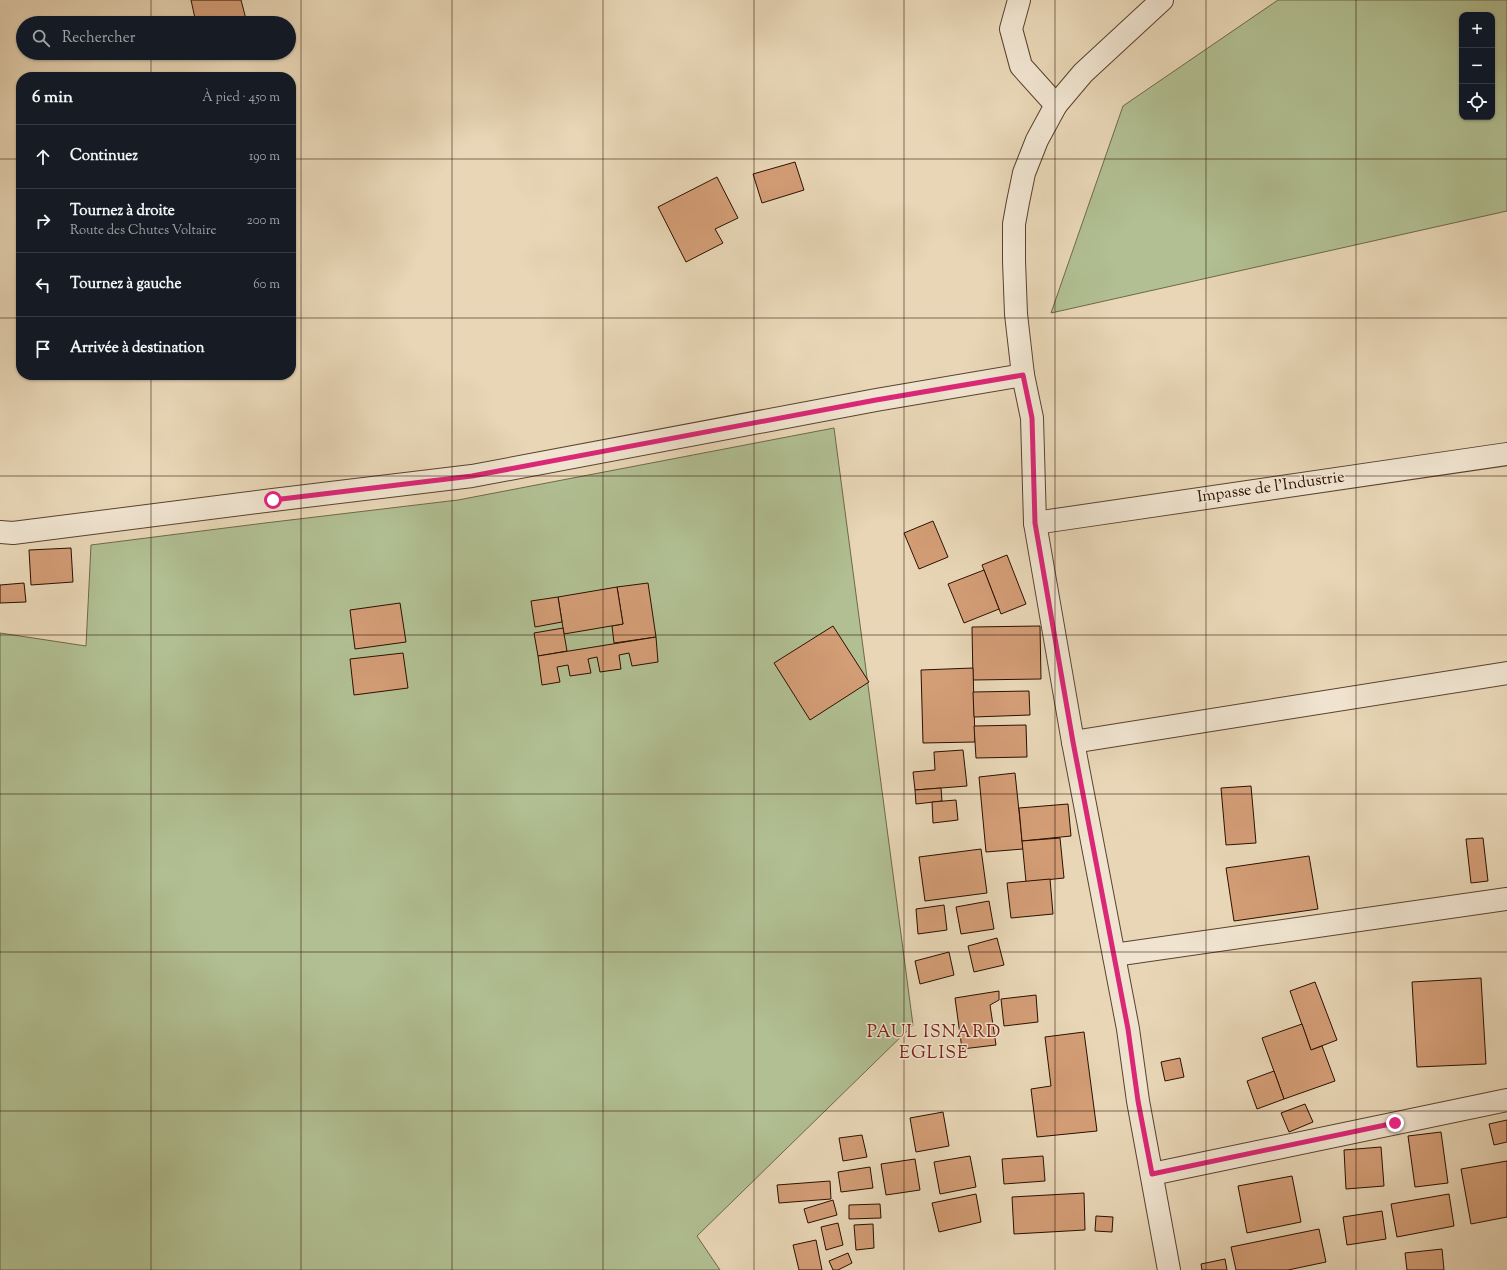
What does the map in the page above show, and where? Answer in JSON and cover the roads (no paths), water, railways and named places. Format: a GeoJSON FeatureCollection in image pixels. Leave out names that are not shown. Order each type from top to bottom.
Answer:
{"type":"FeatureCollection","features":[{"type":"Feature","properties":{"kind":"street"},"geometry":{"type":"LineString","coordinates":[[1019,0],[1011,29],[1021,66],[1056,105]]}},
{"type":"Feature","properties":{"kind":"street"},"geometry":{"type":"LineString","coordinates":[[1162,0],[1083,73],[1056,105],[1037,140],[1024,173],[1014,224],[1016,314],[1023,375],[1032,418],[1035,523],[1073,742],[1114,956],[1169,1270]]}},
{"type":"Feature","properties":{"kind":"street"},"geometry":{"type":"LineString","coordinates":[[0,532],[13,533],[472,476],[876,400],[1023,375]]}},
{"type":"Feature","properties":{"kind":"street","name":"Impasse de l'Industrie"},"geometry":{"type":"LineString","coordinates":[[1035,523],[1507,454]]}},
{"type":"Feature","properties":{"kind":"street"},"geometry":{"type":"LineString","coordinates":[[1073,742],[1507,673]]}},
{"type":"Feature","properties":{"kind":"street"},"geometry":{"type":"LineString","coordinates":[[1114,956],[1507,899]]}},
{"type":"Feature","properties":{"kind":"street"},"geometry":{"type":"LineString","coordinates":[[1152,1174],[1507,1100]]}},
{"type":"Feature","properties":{"kind":"district","name":"PAUL ISNARD EGLISE"},"geometry":{"type":"Point","coordinates":[934,1043]}}]}
